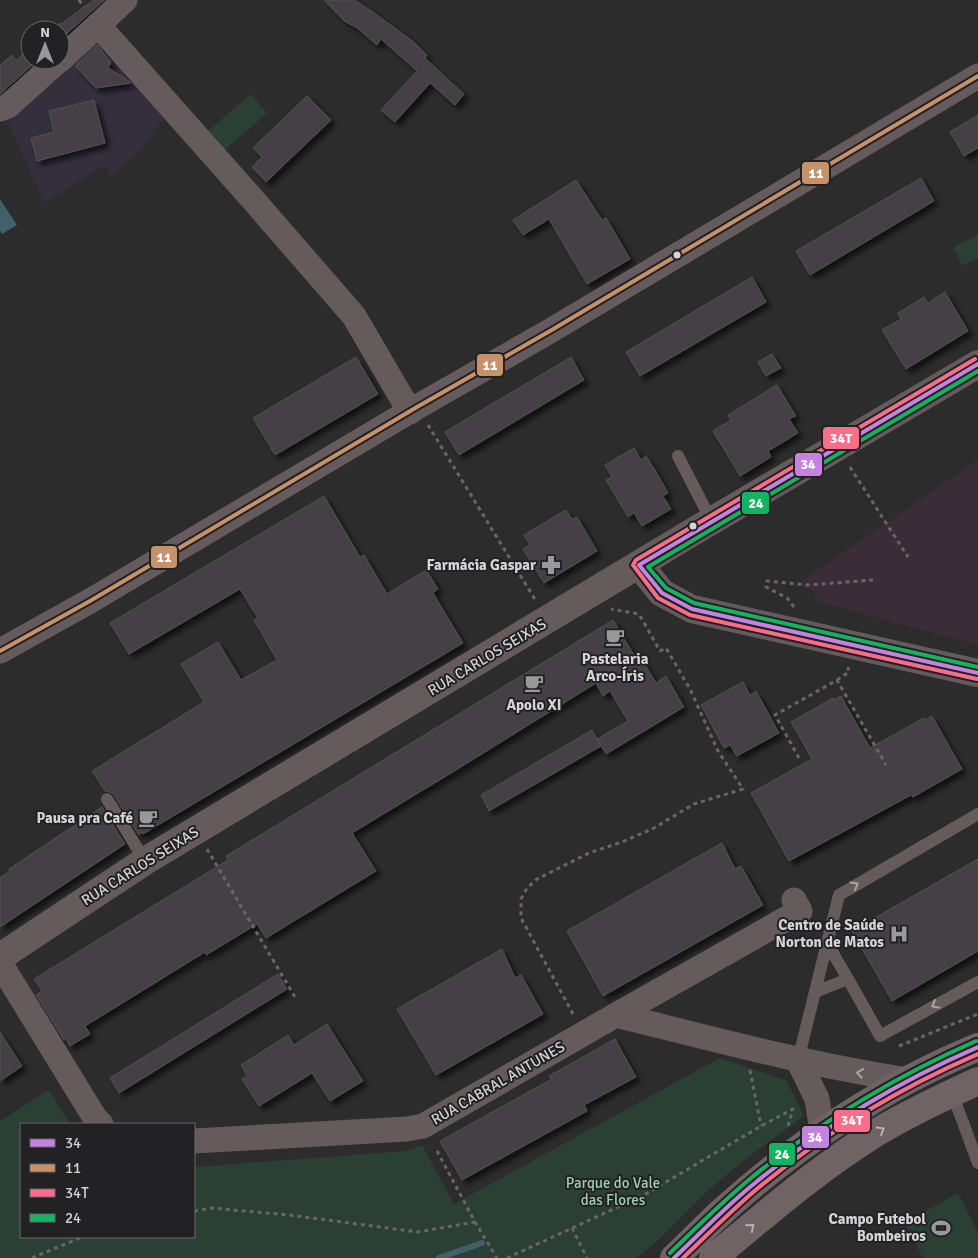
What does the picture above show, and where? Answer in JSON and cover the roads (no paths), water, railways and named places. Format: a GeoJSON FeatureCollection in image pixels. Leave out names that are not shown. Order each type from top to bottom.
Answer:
{"type":"FeatureCollection","features":[{"type":"Feature","properties":{"kind":"main road"},"geometry":{"type":"LineString","coordinates":[[674,1258],[727,1207],[822,1132],[908,1080],[978,1047]]}},
{"type":"Feature","properties":{"kind":"main road"},"geometry":{"type":"LineString","coordinates":[[713,1258],[784,1199],[879,1131],[978,1081]]}},
{"type":"Feature","properties":{"kind":"street"},"geometry":{"type":"LineString","coordinates":[[70,51],[125,0]]}},
{"type":"Feature","properties":{"kind":"street"},"geometry":{"type":"LineString","coordinates":[[98,25],[354,316],[413,409]]}},
{"type":"Feature","properties":{"kind":"street"},"geometry":{"type":"LineString","coordinates":[[0,109],[8,106],[49,70]]}},
{"type":"Feature","properties":{"kind":"street"},"geometry":{"type":"LineString","coordinates":[[0,651],[107,591],[413,409],[567,321],[978,76]]}},
{"type":"Feature","properties":{"kind":"street","name":"RUA CARLOS SEIXAS"},"geometry":{"type":"LineString","coordinates":[[0,958],[145,861],[978,364]]}},
{"type":"Feature","properties":{"kind":"street"},"geometry":{"type":"LineString","coordinates":[[639,566],[662,593],[692,609],[978,672]]}},
{"type":"Feature","properties":{"kind":"street","name":"RUA CABRAL ANTUNES"},"geometry":{"type":"LineString","coordinates":[[195,1141],[397,1130],[423,1126],[800,911],[794,900]]}},
{"type":"Feature","properties":{"kind":"street"},"geometry":{"type":"LineString","coordinates":[[0,963],[90,1110],[100,1123]]}},
{"type":"Feature","properties":{"kind":"street"},"geometry":{"type":"LineString","coordinates":[[616,1015],[798,1060],[855,1072],[908,1080]]}},
{"type":"Feature","properties":{"kind":"street"},"geometry":{"type":"LineString","coordinates":[[798,1060],[817,1099],[822,1132]]}},
{"type":"Feature","properties":{"kind":"lane"},"geometry":{"type":"LineString","coordinates":[[678,456],[712,522]]}},
{"type":"Feature","properties":{"kind":"lane"},"geometry":{"type":"LineString","coordinates":[[107,799],[145,861]]}},
{"type":"Feature","properties":{"kind":"lane"},"geometry":{"type":"LineString","coordinates":[[798,1060],[839,895],[978,814]]}},
{"type":"Feature","properties":{"kind":"lane"},"geometry":{"type":"LineString","coordinates":[[827,943],[880,1036],[978,982]]}},
{"type":"Feature","properties":{"kind":"lane"},"geometry":{"type":"LineString","coordinates":[[815,992],[848,979]]}},
{"type":"Feature","properties":{"kind":"lane"},"geometry":{"type":"LineString","coordinates":[[952,1093],[978,1163]]}},
{"type":"Feature","properties":{"kind":"water"},"geometry":{"type":"Polygon","coordinates":[[[0,199],[17,225],[2,234],[0,231],[0,199]]]}},
{"type":"Feature","properties":{"kind":"waterway"},"geometry":{"type":"LineString","coordinates":[[439,1258],[482,1243]]}},
{"type":"Feature","properties":{"kind":"place","name":"Farmácia Gaspar"},"geometry":{"type":"Point","coordinates":[551,565]}},
{"type":"Feature","properties":{"kind":"place","name":"Pastelaria Arco-Íris"},"geometry":{"type":"Point","coordinates":[615,637]}},
{"type":"Feature","properties":{"kind":"place","name":"Apolo XI"},"geometry":{"type":"Point","coordinates":[534,683]}},
{"type":"Feature","properties":{"kind":"place","name":"Pausa pra Café"},"geometry":{"type":"Point","coordinates":[148,818]}},
{"type":"Feature","properties":{"kind":"place","name":"Centro de Saúde Norton de Matos"},"geometry":{"type":"Point","coordinates":[899,934]}},
{"type":"Feature","properties":{"kind":"place","name":"Campo Futebol Bombeiros"},"geometry":{"type":"Point","coordinates":[941,1228]}},
{"type":"Feature","properties":{"kind":"park label","name":"Parque do Vale das Flores"},"geometry":{"type":"Point","coordinates":[613,1192]}}]}
